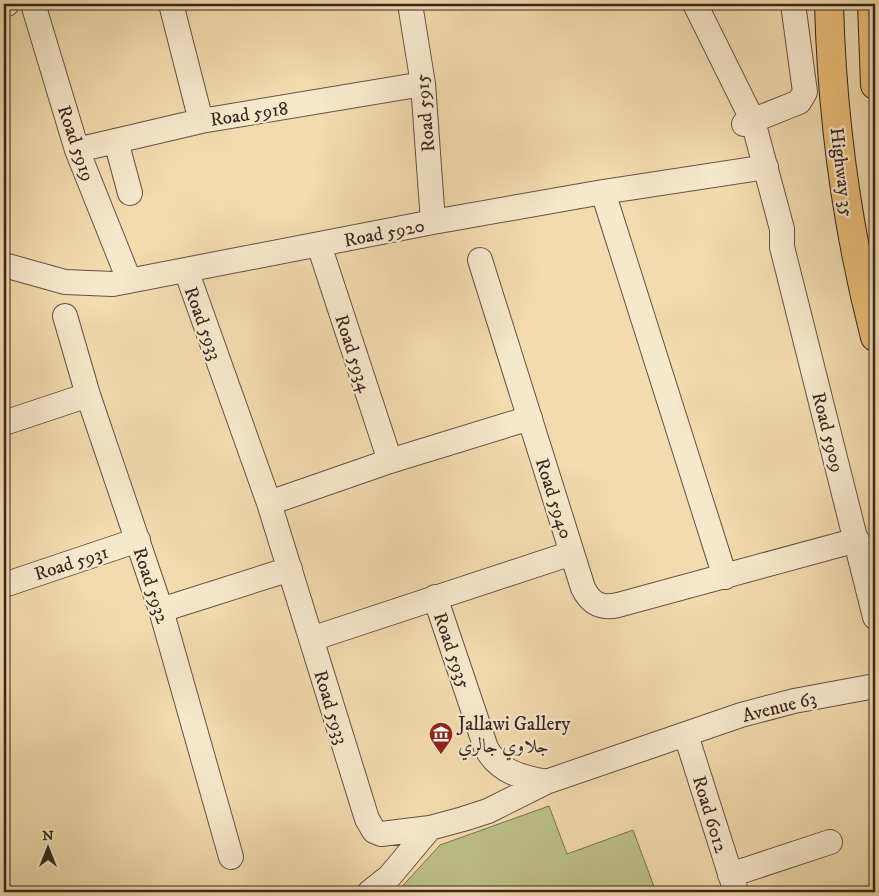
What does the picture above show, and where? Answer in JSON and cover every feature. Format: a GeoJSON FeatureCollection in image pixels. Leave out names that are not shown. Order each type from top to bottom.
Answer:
{"type":"FeatureCollection","features":[{"type":"Feature","properties":{"kind":"main road","name":"Highway 35"},"geometry":{"type":"LineString","coordinates":[[828,4],[837,131],[847,212],[875,337]]}},
{"type":"Feature","properties":{"kind":"main road"},"geometry":{"type":"LineString","coordinates":[[872,4],[875,85]]}},
{"type":"Feature","properties":{"kind":"street","name":"Road 5919"},"geometry":{"type":"LineString","coordinates":[[32,4],[77,150],[129,280]]}},
{"type":"Feature","properties":{"kind":"street"},"geometry":{"type":"LineString","coordinates":[[171,4],[201,121]]}},
{"type":"Feature","properties":{"kind":"street","name":"Road 5915"},"geometry":{"type":"LineString","coordinates":[[410,4],[423,84],[433,222]]}},
{"type":"Feature","properties":{"kind":"street","name":"Road 5909"},"geometry":{"type":"LineString","coordinates":[[681,4],[748,123]]}},
{"type":"Feature","properties":{"kind":"street","name":"Road 5909"},"geometry":{"type":"LineString","coordinates":[[695,4],[748,123],[782,229],[782,247],[857,540],[875,618]]}},
{"type":"Feature","properties":{"kind":"street"},"geometry":{"type":"LineString","coordinates":[[748,123],[799,102],[805,92],[793,4]]}},
{"type":"Feature","properties":{"kind":"street","name":"Road 5918"},"geometry":{"type":"LineString","coordinates":[[77,150],[201,121],[423,84]]}},
{"type":"Feature","properties":{"kind":"street"},"geometry":{"type":"LineString","coordinates":[[116,141],[130,193]]}},
{"type":"Feature","properties":{"kind":"street","name":"Road 5920"},"geometry":{"type":"LineString","coordinates":[[4,264],[49,279],[81,285],[113,284],[433,222],[603,192],[761,168]]}},
{"type":"Feature","properties":{"kind":"street"},"geometry":{"type":"LineString","coordinates":[[603,192],[725,576]]}},
{"type":"Feature","properties":{"kind":"street","name":"Road 5934"},"geometry":{"type":"LineString","coordinates":[[319,245],[390,461]]}},
{"type":"Feature","properties":{"kind":"street","name":"Road 5940"},"geometry":{"type":"LineString","coordinates":[[480,260],[572,553],[588,598],[597,605],[608,608],[857,540]]}},
{"type":"Feature","properties":{"kind":"street","name":"Road 5933"},"geometry":{"type":"LineString","coordinates":[[186,270],[269,504],[370,826],[374,831],[380,834],[430,828],[488,811],[546,782],[686,735]]}},
{"type":"Feature","properties":{"kind":"street","name":"Road 5932"},"geometry":{"type":"LineString","coordinates":[[65,316],[88,395],[161,610],[231,857]]}},
{"type":"Feature","properties":{"kind":"street"},"geometry":{"type":"LineString","coordinates":[[4,423],[88,395]]}},
{"type":"Feature","properties":{"kind":"street"},"geometry":{"type":"LineString","coordinates":[[269,504],[390,461],[530,418]]}},
{"type":"Feature","properties":{"kind":"street","name":"Road 5931"},"geometry":{"type":"LineString","coordinates":[[4,584],[138,540]]}},
{"type":"Feature","properties":{"kind":"street"},"geometry":{"type":"LineString","coordinates":[[311,639],[572,553]]}},
{"type":"Feature","properties":{"kind":"street"},"geometry":{"type":"LineString","coordinates":[[161,610],[290,569]]}},
{"type":"Feature","properties":{"kind":"street","name":"Road 5935"},"geometry":{"type":"LineString","coordinates":[[435,597],[486,748],[493,760],[522,777],[546,782]]}},
{"type":"Feature","properties":{"kind":"street","name":"Avenue 63"},"geometry":{"type":"LineString","coordinates":[[686,735],[742,714],[794,701],[875,686]]}},
{"type":"Feature","properties":{"kind":"street","name":"Road 6012"},"geometry":{"type":"LineString","coordinates":[[686,735],[733,884]]}},
{"type":"Feature","properties":{"kind":"street"},"geometry":{"type":"LineString","coordinates":[[370,892],[391,885],[430,828]]}},
{"type":"Feature","properties":{"kind":"street"},"geometry":{"type":"LineString","coordinates":[[733,884],[830,842]]}},
{"type":"Feature","properties":{"kind":"green space"},"geometry":{"type":"Polygon","coordinates":[[[549,806],[567,854],[633,830],[656,892],[397,892],[440,845],[549,806]]]}},
{"type":"Feature","properties":{"kind":"place","name":"Jallawi Gallery جلاوي جالري"},"geometry":{"type":"Point","coordinates":[441,755]}}]}
